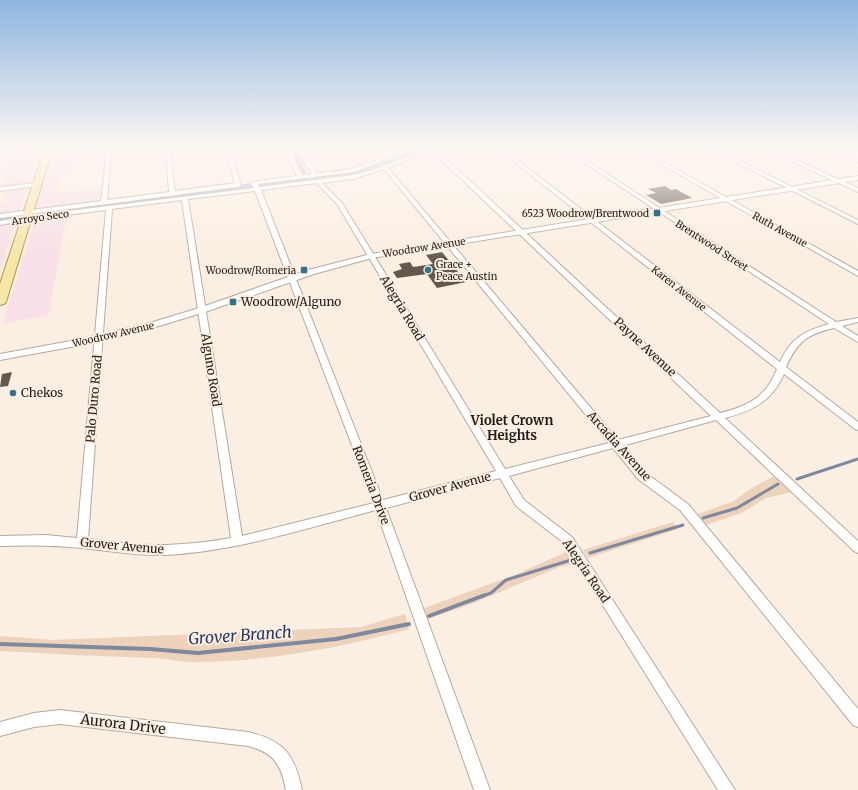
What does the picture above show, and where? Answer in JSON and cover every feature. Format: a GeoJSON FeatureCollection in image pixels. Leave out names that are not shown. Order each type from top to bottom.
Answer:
{"type":"FeatureCollection","features":[{"type":"Feature","properties":{"kind":"main road"},"geometry":{"type":"LineString","coordinates":[[0,302],[36,187]]}},
{"type":"Feature","properties":{"kind":"street"},"geometry":{"type":"LineString","coordinates":[[0,189],[19,187]]}},
{"type":"Feature","properties":{"kind":"street"},"geometry":{"type":"LineString","coordinates":[[104,202],[105,187]]}},
{"type":"Feature","properties":{"kind":"street"},"geometry":{"type":"LineString","coordinates":[[171,187],[172,193]]}},
{"type":"Feature","properties":{"kind":"street","name":"Arroyo Seco"},"geometry":{"type":"LineString","coordinates":[[0,223],[28,215],[104,202],[223,187]]}},
{"type":"Feature","properties":{"kind":"street","name":"Arroyo Seco"},"geometry":{"type":"LineString","coordinates":[[0,216],[109,208],[185,198],[251,187]]}},
{"type":"Feature","properties":{"kind":"street","name":"Romeria Drive"},"geometry":{"type":"LineString","coordinates":[[256,187],[380,505],[482,790]]}},
{"type":"Feature","properties":{"kind":"street","name":"Alegria Road"},"geometry":{"type":"LineString","coordinates":[[322,187],[339,203],[520,503],[568,540],[727,790]]}},
{"type":"Feature","properties":{"kind":"street","name":"Arcadia Avenue"},"geometry":{"type":"LineString","coordinates":[[401,187],[642,476],[684,507],[858,720]]}},
{"type":"Feature","properties":{"kind":"street","name":"Payne Avenue"},"geometry":{"type":"LineString","coordinates":[[472,187],[858,548]]}},
{"type":"Feature","properties":{"kind":"street","name":"Karen Avenue"},"geometry":{"type":"LineString","coordinates":[[548,187],[858,427]]}},
{"type":"Feature","properties":{"kind":"street","name":"Brentwood Street"},"geometry":{"type":"LineString","coordinates":[[623,187],[858,340]]}},
{"type":"Feature","properties":{"kind":"street","name":"Ruth Avenue"},"geometry":{"type":"LineString","coordinates":[[704,187],[858,274]]}},
{"type":"Feature","properties":{"kind":"street"},"geometry":{"type":"LineString","coordinates":[[788,187],[858,222]]}},
{"type":"Feature","properties":{"kind":"street","name":"Woodrow Avenue"},"geometry":{"type":"LineString","coordinates":[[0,356],[99,338],[156,324],[202,310],[292,278],[371,256],[805,187]]}},
{"type":"Feature","properties":{"kind":"street","name":"Alguno Road"},"geometry":{"type":"LineString","coordinates":[[185,198],[237,542]]}},
{"type":"Feature","properties":{"kind":"street","name":"Palo Duro Road"},"geometry":{"type":"LineString","coordinates":[[82,543],[109,208]]}},
{"type":"Feature","properties":{"kind":"street","name":"Grover Avenue"},"geometry":{"type":"LineString","coordinates":[[0,541],[15,539],[82,543],[129,549],[165,550],[204,548],[237,542],[719,418],[758,403],[767,395],[775,384],[789,351],[803,336],[858,320]]}},
{"type":"Feature","properties":{"kind":"street","name":"Aurora Drive"},"geometry":{"type":"LineString","coordinates":[[0,729],[34,720],[60,717],[248,738],[263,742],[281,754],[288,764],[292,774],[294,790]]}},
{"type":"Feature","properties":{"kind":"shaded area"},"geometry":{"type":"Polygon","coordinates":[[[4,187],[28,187],[20,210],[0,214],[0,204],[5,198],[4,187]]]}},
{"type":"Feature","properties":{"kind":"shaded area"},"geometry":{"type":"Polygon","coordinates":[[[42,187],[60,187],[59,192],[101,189],[99,200],[36,209],[42,187]]]}},
{"type":"Feature","properties":{"kind":"shaded area"},"geometry":{"type":"Polygon","coordinates":[[[67,216],[48,316],[3,323],[35,220],[67,216]]]}},
{"type":"Feature","properties":{"kind":"shaded area"},"geometry":{"type":"Polygon","coordinates":[[[16,222],[0,271],[0,225],[16,222]]]}},
{"type":"Feature","properties":{"kind":"shaded area"},"geometry":{"type":"Polygon","coordinates":[[[774,476],[791,492],[766,498],[742,513],[706,525],[698,514],[734,501],[750,489],[774,476]]]}},
{"type":"Feature","properties":{"kind":"shaded area"},"geometry":{"type":"Polygon","coordinates":[[[673,522],[678,529],[588,558],[583,550],[673,522]]]}},
{"type":"Feature","properties":{"kind":"shaded area"},"geometry":{"type":"Polygon","coordinates":[[[568,551],[575,564],[559,567],[474,603],[428,619],[424,608],[515,575],[568,551]]]}},
{"type":"Feature","properties":{"kind":"shaded area"},"geometry":{"type":"Polygon","coordinates":[[[405,614],[409,629],[329,648],[248,660],[189,662],[156,658],[0,651],[0,636],[53,640],[361,627],[405,614]]]}},
{"type":"Feature","properties":{"kind":"building"},"geometry":{"type":"Polygon","coordinates":[[[666,187],[671,190],[676,189],[692,198],[661,204],[646,195],[656,193],[648,189],[666,187]]]}},
{"type":"Feature","properties":{"kind":"building","name":"Grace + Peace Austin"},"geometry":{"type":"Polygon","coordinates":[[[442,252],[466,282],[437,288],[427,274],[397,278],[393,272],[402,269],[399,264],[410,262],[413,267],[433,264],[426,255],[442,252]]]}},
{"type":"Feature","properties":{"kind":"building"},"geometry":{"type":"Polygon","coordinates":[[[12,372],[8,386],[0,387],[2,374],[12,372]]]}},
{"type":"Feature","properties":{"kind":"waterway"},"geometry":{"type":"LineString","coordinates":[[34,214],[243,187]]}},
{"type":"Feature","properties":{"kind":"waterway"},"geometry":{"type":"LineString","coordinates":[[0,219],[21,216]]}},
{"type":"Feature","properties":{"kind":"waterway","name":"Grover Branch"},"geometry":{"type":"LineString","coordinates":[[797,479],[858,459]]}},
{"type":"Feature","properties":{"kind":"waterway","name":"Grover Branch"},"geometry":{"type":"LineString","coordinates":[[703,518],[737,508],[778,484]]}},
{"type":"Feature","properties":{"kind":"waterway","name":"Grover Branch"},"geometry":{"type":"LineString","coordinates":[[590,553],[683,525]]}},
{"type":"Feature","properties":{"kind":"waterway","name":"Grover Branch"},"geometry":{"type":"LineString","coordinates":[[485,595],[491,593],[506,580],[571,560]]}},
{"type":"Feature","properties":{"kind":"waterway","name":"Grover Branch"},"geometry":{"type":"LineString","coordinates":[[429,616],[485,595]]}},
{"type":"Feature","properties":{"kind":"waterway","name":"Grover Branch"},"geometry":{"type":"LineString","coordinates":[[0,644],[150,649],[198,653],[336,639],[409,624]]}},
{"type":"Feature","properties":{"kind":"place","name":"6523 Woodrow/Brentwood"},"geometry":{"type":"Point","coordinates":[657,213]}},
{"type":"Feature","properties":{"kind":"place","name":"Woodrow/Romeria"},"geometry":{"type":"Point","coordinates":[304,270]}},
{"type":"Feature","properties":{"kind":"place","name":"Grace + Peace Austin"},"geometry":{"type":"Point","coordinates":[428,270]}},
{"type":"Feature","properties":{"kind":"place","name":"Woodrow/Alguno"},"geometry":{"type":"Point","coordinates":[233,302]}},
{"type":"Feature","properties":{"kind":"place","name":"Chekos"},"geometry":{"type":"Point","coordinates":[13,393]}},
{"type":"Feature","properties":{"kind":"district","name":"Violet Crown Heights"},"geometry":{"type":"Point","coordinates":[512,428]}}]}
